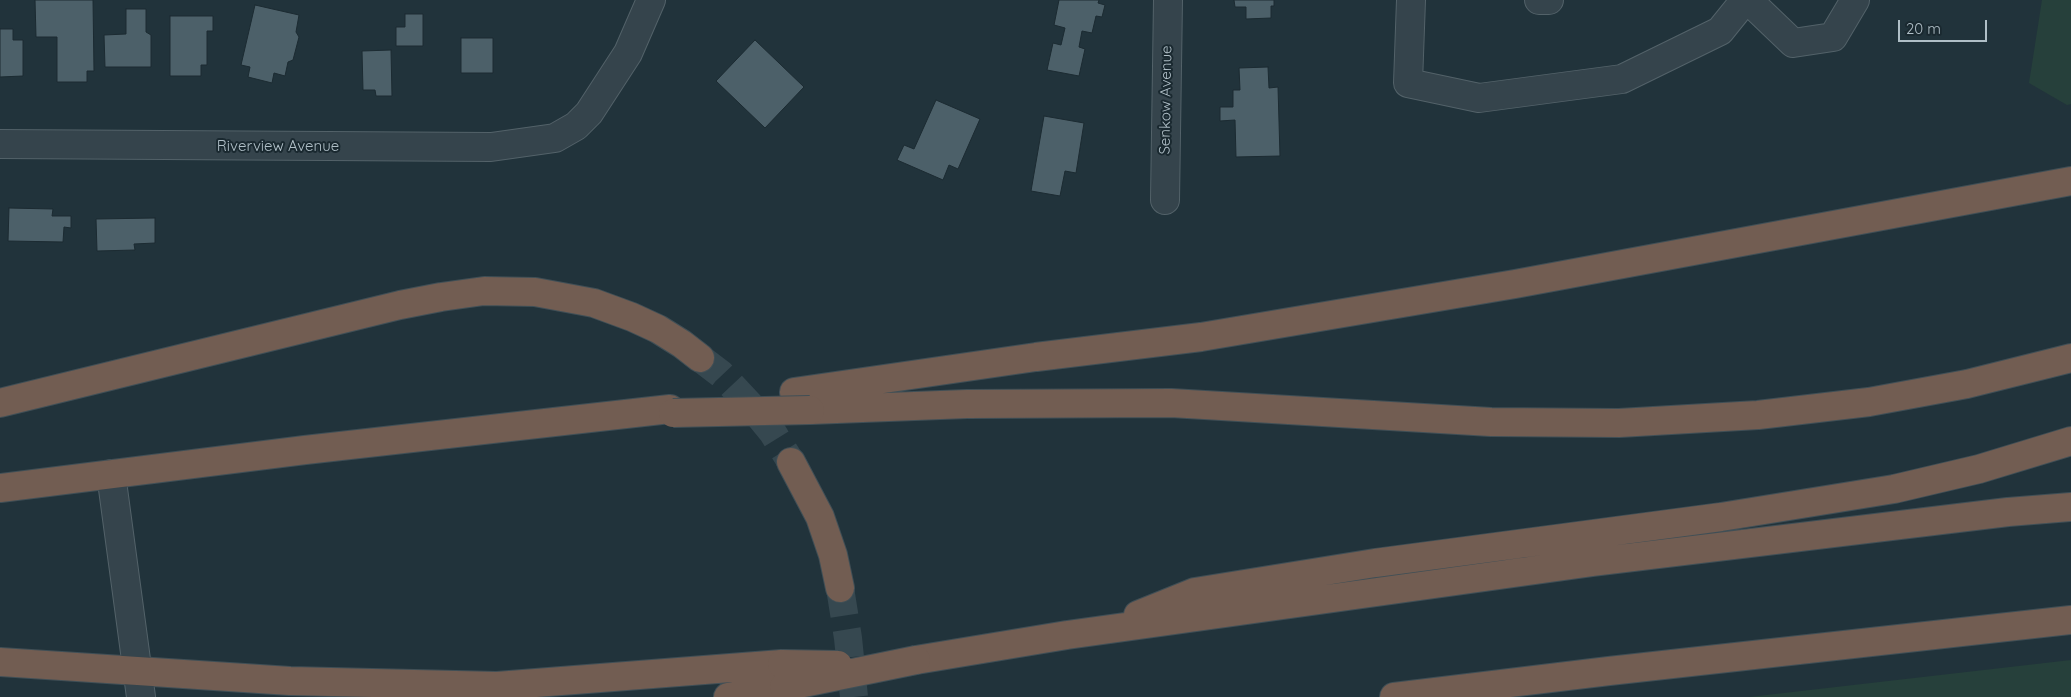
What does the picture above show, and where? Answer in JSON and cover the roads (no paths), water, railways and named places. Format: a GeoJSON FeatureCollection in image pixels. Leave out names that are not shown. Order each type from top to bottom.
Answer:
{"type":"FeatureCollection","features":[{"type":"Feature","properties":{"kind":"highway"},"geometry":{"type":"LineString","coordinates":[[802,401],[1036,357],[1201,337],[1515,284],[2071,181]]}},
{"type":"Feature","properties":{"kind":"highway"},"geometry":{"type":"LineString","coordinates":[[0,403],[372,312],[441,297],[484,291],[535,292],[594,303],[632,316],[658,329],[700,358]]}},
{"type":"Feature","properties":{"kind":"highway"},"geometry":{"type":"LineString","coordinates":[[0,488],[305,450],[664,411],[802,401],[966,404],[1152,403],[1246,406],[1499,423],[1619,423],[1758,415],[1869,402],[1967,384],[2069,359]]}},
{"type":"Feature","properties":{"kind":"highway"},"geometry":{"type":"LineString","coordinates":[[1095,632],[1195,592],[1375,562],[1721,518],[1806,504],[1913,484],[1979,469],[2071,441]]}},
{"type":"Feature","properties":{"kind":"highway"},"geometry":{"type":"LineString","coordinates":[[791,462],[820,517],[831,550],[840,588]]}},
{"type":"Feature","properties":{"kind":"highway"},"geometry":{"type":"LineString","coordinates":[[0,662],[140,684],[290,681],[497,686],[783,675],[879,667],[1095,632],[1593,562],[2008,512],[2071,507]]}},
{"type":"Feature","properties":{"kind":"highway"},"geometry":{"type":"LineString","coordinates":[[1394,697],[1449,693],[2071,620]]}},
{"type":"Feature","properties":{"kind":"highway"},"geometry":{"type":"LineString","coordinates":[[728,697],[783,675]]}},
{"type":"Feature","properties":{"kind":"street","name":"Riverview Avenue"},"geometry":{"type":"LineString","coordinates":[[0,144],[491,147],[555,138],[576,126],[589,112],[628,53],[651,0]]}},
{"type":"Feature","properties":{"kind":"street","name":"Senkow Avenue"},"geometry":{"type":"LineString","coordinates":[[1165,200],[1168,0]]}},
{"type":"Feature","properties":{"kind":"street"},"geometry":{"type":"LineString","coordinates":[[1412,0],[1408,83],[1479,98],[1622,79],[1720,31],[1747,0],[1792,43],[1833,37],[1855,0]]}},
{"type":"Feature","properties":{"kind":"street"},"geometry":{"type":"LineString","coordinates":[[1539,0],[1549,0]]}},
{"type":"Feature","properties":{"kind":"street"},"geometry":{"type":"LineString","coordinates":[[111,474],[140,684]]}},
{"type":"Feature","properties":{"kind":"tunnel"},"geometry":{"type":"LineString","coordinates":[[700,358],[721,374],[751,406],[773,433],[791,462]]}},
{"type":"Feature","properties":{"kind":"tunnel"},"geometry":{"type":"LineString","coordinates":[[840,588],[848,638],[854,697]]}}]}
